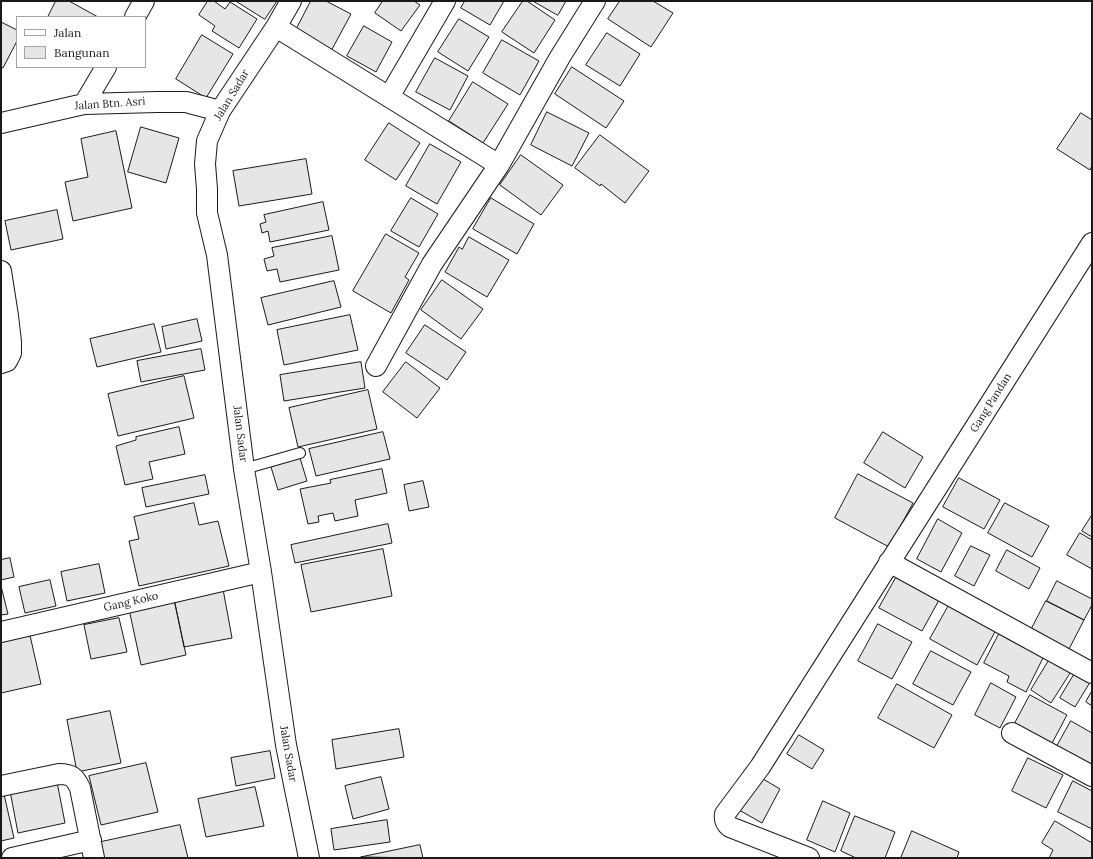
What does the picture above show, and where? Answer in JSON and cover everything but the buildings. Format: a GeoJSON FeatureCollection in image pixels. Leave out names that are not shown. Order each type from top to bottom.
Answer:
{"type":"FeatureCollection","features":[{"type":"Feature","properties":{"kind":"street"},"geometry":{"type":"LineString","coordinates":[[136,16],[144,1]]}},
{"type":"Feature","properties":{"kind":"street","name":"Jalan Sadar"},"geometry":{"type":"LineString","coordinates":[[291,1],[276,27],[220,111],[208,141],[205,164],[207,212],[217,254],[244,469],[261,572],[286,745],[308,858]]}},
{"type":"Feature","properties":{"kind":"street"},"geometry":{"type":"LineString","coordinates":[[389,97],[445,1]]}},
{"type":"Feature","properties":{"kind":"street"},"geometry":{"type":"LineString","coordinates":[[376,366],[432,264],[499,165],[560,57],[595,1]]}},
{"type":"Feature","properties":{"kind":"street"},"geometry":{"type":"LineString","coordinates":[[276,27],[499,165]]}},
{"type":"Feature","properties":{"kind":"street"},"geometry":{"type":"LineString","coordinates":[[84,104],[105,68]]}},
{"type":"Feature","properties":{"kind":"street","name":"Jalan Btn. Asri"},"geometry":{"type":"LineString","coordinates":[[1,123],[84,104],[186,102],[220,111]]}},
{"type":"Feature","properties":{"kind":"street","name":"Gang Pandan"},"geometry":{"type":"LineString","coordinates":[[809,858],[726,824],[724,818],[725,814],[760,767],[1092,243]]}},
{"type":"Feature","properties":{"kind":"street"},"geometry":{"type":"LineString","coordinates":[[1,270],[8,316],[11,353],[7,361],[1,363]]}},
{"type":"Feature","properties":{"kind":"street"},"geometry":{"type":"LineString","coordinates":[[889,562],[1092,673]]}},
{"type":"Feature","properties":{"kind":"street","name":"Gang Koko"},"geometry":{"type":"LineString","coordinates":[[1,632],[261,572]]}},
{"type":"Feature","properties":{"kind":"street"},"geometry":{"type":"LineString","coordinates":[[1012,733],[1092,776]]}},
{"type":"Feature","properties":{"kind":"street"},"geometry":{"type":"LineString","coordinates":[[1,786],[59,774],[73,776],[80,788],[92,849],[12,858]]}},
{"type":"Feature","properties":{"kind":"lane"},"geometry":{"type":"LineString","coordinates":[[244,469],[300,453]]}}]}
